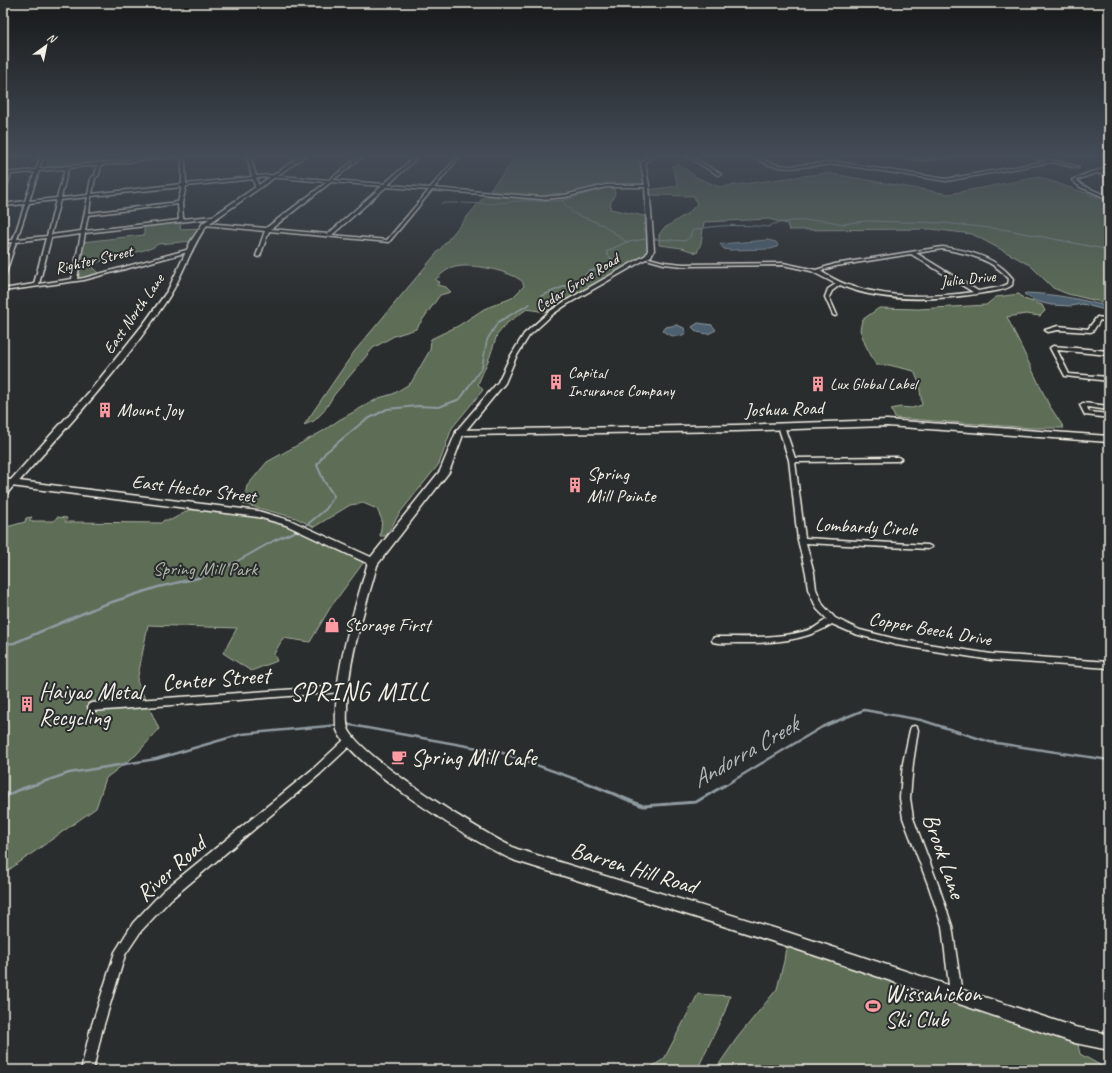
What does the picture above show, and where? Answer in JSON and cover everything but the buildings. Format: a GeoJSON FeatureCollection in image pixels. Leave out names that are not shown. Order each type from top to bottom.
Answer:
{"type":"FeatureCollection","features":[{"type":"Feature","properties":{"kind":"main road","name":"Joshua Road"},"geometry":{"type":"LineString","coordinates":[[460,432],[887,423],[1109,439]]}},
{"type":"Feature","properties":{"kind":"main road","name":"Cedar Grove Road"},"geometry":{"type":"LineString","coordinates":[[373,562],[444,472],[460,432]]}},
{"type":"Feature","properties":{"kind":"main road","name":"East Hector Street"},"geometry":{"type":"LineString","coordinates":[[8,483],[214,507],[258,514],[289,523],[373,562]]}},
{"type":"Feature","properties":{"kind":"street"},"geometry":{"type":"LineString","coordinates":[[3,276],[27,206]]}},
{"type":"Feature","properties":{"kind":"street"},"geometry":{"type":"LineString","coordinates":[[36,286],[56,206]]}},
{"type":"Feature","properties":{"kind":"street"},"geometry":{"type":"LineString","coordinates":[[74,280],[88,206]]}},
{"type":"Feature","properties":{"kind":"street"},"geometry":{"type":"LineString","coordinates":[[86,214],[154,206]]}},
{"type":"Feature","properties":{"kind":"street"},"geometry":{"type":"LineString","coordinates":[[180,206],[181,221]]}},
{"type":"Feature","properties":{"kind":"street","name":"East North Lane"},"geometry":{"type":"LineString","coordinates":[[8,483],[97,388],[166,298],[197,234],[213,217],[229,206]]}},
{"type":"Feature","properties":{"kind":"street"},"geometry":{"type":"LineString","coordinates":[[258,256],[267,230],[297,206]]}},
{"type":"Feature","properties":{"kind":"street"},"geometry":{"type":"LineString","coordinates":[[328,236],[362,206]]}},
{"type":"Feature","properties":{"kind":"street"},"geometry":{"type":"LineString","coordinates":[[205,224],[388,241],[417,206]]}},
{"type":"Feature","properties":{"kind":"street","name":"Cedar Grove Road"},"geometry":{"type":"LineString","coordinates":[[460,432],[501,383],[513,357],[526,335],[564,304],[644,259],[651,250],[648,206]]}},
{"type":"Feature","properties":{"kind":"street"},"geometry":{"type":"LineString","coordinates":[[3,242],[213,217]]}},
{"type":"Feature","properties":{"kind":"street","name":"Julia Drive"},"geometry":{"type":"LineString","coordinates":[[644,259],[680,267],[783,264],[816,271],[839,284],[868,292],[897,296],[954,295],[1004,288],[1010,285],[1011,279],[1004,271],[974,254],[942,248],[835,265],[816,271]]}},
{"type":"Feature","properties":{"kind":"street","name":"Righter Street"},"geometry":{"type":"LineString","coordinates":[[3,290],[74,280],[190,250]]}},
{"type":"Feature","properties":{"kind":"street"},"geometry":{"type":"LineString","coordinates":[[912,253],[977,292]]}},
{"type":"Feature","properties":{"kind":"street"},"geometry":{"type":"LineString","coordinates":[[835,315],[827,297],[830,290],[839,284]]}},
{"type":"Feature","properties":{"kind":"street"},"geometry":{"type":"LineString","coordinates":[[1048,330],[1058,328],[1088,331],[1091,330],[1099,318],[1109,321]]}},
{"type":"Feature","properties":{"kind":"street"},"geometry":{"type":"LineString","coordinates":[[1109,353],[1053,348],[1067,375],[1109,379]]}},
{"type":"Feature","properties":{"kind":"street"},"geometry":{"type":"LineString","coordinates":[[1109,408],[1083,406],[1087,414],[1109,416]]}},
{"type":"Feature","properties":{"kind":"street","name":"Copper Beech Drive"},"geometry":{"type":"LineString","coordinates":[[781,426],[792,460],[802,540],[810,573],[812,589],[820,607],[832,620],[858,632],[896,642],[920,646],[991,657],[1109,665]]}},
{"type":"Feature","properties":{"kind":"street"},"geometry":{"type":"LineString","coordinates":[[792,460],[898,458]]}},
{"type":"Feature","properties":{"kind":"street"},"geometry":{"type":"LineString","coordinates":[[3,495],[8,483]]}},
{"type":"Feature","properties":{"kind":"street","name":"Lombardy Circle"},"geometry":{"type":"LineString","coordinates":[[802,540],[928,547]]}},
{"type":"Feature","properties":{"kind":"street"},"geometry":{"type":"LineString","coordinates":[[349,741],[344,732],[342,715],[343,689],[348,650],[373,562]]}},
{"type":"Feature","properties":{"kind":"street"},"geometry":{"type":"LineString","coordinates":[[716,640],[765,639],[793,635],[815,630],[832,620]]}},
{"type":"Feature","properties":{"kind":"street","name":"Center Street"},"geometry":{"type":"LineString","coordinates":[[92,707],[343,689]]}},
{"type":"Feature","properties":{"kind":"street","name":"Brook Lane"},"geometry":{"type":"LineString","coordinates":[[914,730],[907,770],[905,798],[908,818],[934,886],[947,926],[956,994]]}},
{"type":"Feature","properties":{"kind":"street","name":"Barren Hill Road"},"geometry":{"type":"LineString","coordinates":[[349,741],[374,763],[460,824],[491,844],[516,855],[787,938],[1075,1035],[1109,1042]]}},
{"type":"Feature","properties":{"kind":"street","name":"River Road"},"geometry":{"type":"LineString","coordinates":[[87,1070],[96,1031],[120,952],[137,927],[167,895],[317,771],[349,741]]}},
{"type":"Feature","properties":{"kind":"green space"},"geometry":{"type":"Polygon","coordinates":[[[476,206],[610,206],[610,209],[649,217],[649,224],[644,224],[644,230],[650,231],[648,256],[582,293],[579,292],[545,312],[527,309],[507,323],[497,335],[478,384],[483,390],[452,428],[439,464],[399,514],[386,536],[380,536],[382,520],[377,509],[363,503],[350,505],[314,527],[296,518],[243,504],[247,486],[267,462],[379,398],[393,394],[411,383],[430,350],[431,339],[458,326],[484,309],[512,298],[524,286],[523,283],[521,280],[505,273],[477,266],[459,266],[447,270],[435,280],[440,282],[437,285],[446,287],[451,292],[440,295],[416,329],[394,336],[373,348],[334,395],[324,411],[314,421],[304,425],[354,352],[476,206]]]}},
{"type":"Feature","properties":{"kind":"green space"},"geometry":{"type":"Polygon","coordinates":[[[695,206],[1109,206],[1109,304],[1068,294],[1053,288],[1030,265],[972,234],[931,229],[789,230],[787,224],[769,219],[704,222],[701,243],[697,253],[682,248],[659,245],[659,235],[663,229],[688,213],[695,206]]]}},
{"type":"Feature","properties":{"kind":"green space"},"geometry":{"type":"Polygon","coordinates":[[[181,221],[180,229],[202,228],[194,241],[158,244],[152,248],[90,264],[100,274],[74,280],[81,242],[144,235],[144,225],[181,221]]]}},
{"type":"Feature","properties":{"kind":"green space"},"geometry":{"type":"Polygon","coordinates":[[[1019,294],[1024,299],[1042,305],[1045,311],[1040,316],[1026,314],[1007,317],[1049,405],[1064,428],[1032,428],[895,418],[891,409],[900,407],[912,408],[922,405],[919,383],[914,371],[889,365],[876,365],[865,344],[860,330],[862,320],[879,308],[918,309],[986,305],[996,297],[1019,294]]]}},
{"type":"Feature","properties":{"kind":"green space","name":"Spring Mill Park"},"geometry":{"type":"Polygon","coordinates":[[[214,507],[258,514],[312,534],[366,559],[330,608],[310,642],[283,638],[274,654],[277,661],[251,671],[223,653],[237,628],[148,625],[137,681],[159,729],[136,755],[106,778],[96,808],[3,874],[3,528],[25,522],[26,518],[32,517],[29,521],[54,521],[57,517],[67,518],[65,522],[161,523],[164,520],[171,520],[191,509],[214,507]]]}},
{"type":"Feature","properties":{"kind":"green space","name":"Wissahickon Ski Club"},"geometry":{"type":"Polygon","coordinates":[[[787,939],[1033,1026],[1078,1045],[1080,1054],[1109,1070],[715,1070],[737,1038],[777,989],[784,961],[787,939]]]}},
{"type":"Feature","properties":{"kind":"green space"},"geometry":{"type":"Polygon","coordinates":[[[698,994],[730,996],[725,1011],[697,1070],[646,1070],[664,1059],[698,994]]]}},
{"type":"Feature","properties":{"kind":"water"},"geometry":{"type":"Polygon","coordinates":[[[768,240],[776,242],[778,245],[777,247],[771,249],[729,250],[724,249],[720,244],[768,240]]]}},
{"type":"Feature","properties":{"kind":"water"},"geometry":{"type":"Polygon","coordinates":[[[1024,294],[1047,294],[1078,299],[1109,307],[1109,311],[1082,304],[1071,306],[1051,305],[1035,301],[1024,294]]]}},
{"type":"Feature","properties":{"kind":"water"},"geometry":{"type":"Polygon","coordinates":[[[698,323],[712,325],[716,330],[708,334],[697,332],[692,327],[698,323]]]}},
{"type":"Feature","properties":{"kind":"water"},"geometry":{"type":"Polygon","coordinates":[[[677,325],[684,328],[686,333],[680,336],[674,336],[663,331],[666,327],[677,325]]]}},
{"type":"Feature","properties":{"kind":"waterway"},"geometry":{"type":"LineString","coordinates":[[567,206],[573,213],[603,225],[627,242]]}},
{"type":"Feature","properties":{"kind":"waterway"},"geometry":{"type":"LineString","coordinates":[[654,239],[685,241],[690,237],[692,231],[719,226],[769,227],[773,224],[793,221],[823,220],[843,224],[865,221],[944,223],[1008,230],[1109,250]]}},
{"type":"Feature","properties":{"kind":"waterway"},"geometry":{"type":"LineString","coordinates":[[627,242],[645,239]]}},
{"type":"Feature","properties":{"kind":"waterway"},"geometry":{"type":"LineString","coordinates":[[611,259],[606,252],[627,242]]}},
{"type":"Feature","properties":{"kind":"waterway"},"geometry":{"type":"LineString","coordinates":[[541,296],[580,280],[589,271],[616,265],[611,258]]}},
{"type":"Feature","properties":{"kind":"waterway"},"geometry":{"type":"LineString","coordinates":[[465,392],[482,367],[487,340],[498,322],[530,304]]}},
{"type":"Feature","properties":{"kind":"waterway"},"geometry":{"type":"LineString","coordinates":[[303,528],[326,509],[334,496],[324,481],[317,465],[325,453],[364,421],[387,409],[418,406],[439,407],[460,399],[466,391]]}},
{"type":"Feature","properties":{"kind":"waterway"},"geometry":{"type":"LineString","coordinates":[[233,563],[275,540],[299,530]]}},
{"type":"Feature","properties":{"kind":"waterway"},"geometry":{"type":"LineString","coordinates":[[3,644],[14,643],[100,606],[158,587],[198,578],[233,563]]}},
{"type":"Feature","properties":{"kind":"waterway","name":"Andorra Creek"},"geometry":{"type":"LineString","coordinates":[[724,786],[822,727],[864,710],[921,720],[990,742],[1109,760]]}},
{"type":"Feature","properties":{"kind":"waterway","name":"Andorra Creek"},"geometry":{"type":"LineString","coordinates":[[345,724],[500,752],[595,786]]}},
{"type":"Feature","properties":{"kind":"waterway","name":"Andorra Creek"},"geometry":{"type":"LineString","coordinates":[[31,786],[69,773],[156,759],[242,734],[339,725]]}},
{"type":"Feature","properties":{"kind":"waterway","name":"Andorra Creek"},"geometry":{"type":"LineString","coordinates":[[3,798],[16,791],[33,785]]}},
{"type":"Feature","properties":{"kind":"waterway","name":"Andorra Creek"},"geometry":{"type":"LineString","coordinates":[[592,785],[643,806],[696,802],[725,785]]}},
{"type":"Feature","properties":{"kind":"place","name":"Capital Insurance Company"},"geometry":{"type":"Point","coordinates":[556,382]}},
{"type":"Feature","properties":{"kind":"place","name":"Lux Global Label"},"geometry":{"type":"Point","coordinates":[818,384]}},
{"type":"Feature","properties":{"kind":"place","name":"Mount Joy"},"geometry":{"type":"Point","coordinates":[105,410]}},
{"type":"Feature","properties":{"kind":"place","name":"Spring Mill Pointe"},"geometry":{"type":"Point","coordinates":[575,485]}},
{"type":"Feature","properties":{"kind":"place","name":"Storage First"},"geometry":{"type":"Point","coordinates":[332,625]}},
{"type":"Feature","properties":{"kind":"place","name":"Haiyao Metal Recycling"},"geometry":{"type":"Point","coordinates":[27,704]}},
{"type":"Feature","properties":{"kind":"place","name":"Spring Mill Cafe"},"geometry":{"type":"Point","coordinates":[399,757]}},
{"type":"Feature","properties":{"kind":"place","name":"Wissahickon Ski Club"},"geometry":{"type":"Point","coordinates":[873,1006]}},
{"type":"Feature","properties":{"kind":"district","name":"SPRING MILL"},"geometry":{"type":"Point","coordinates":[360,692]}}]}
